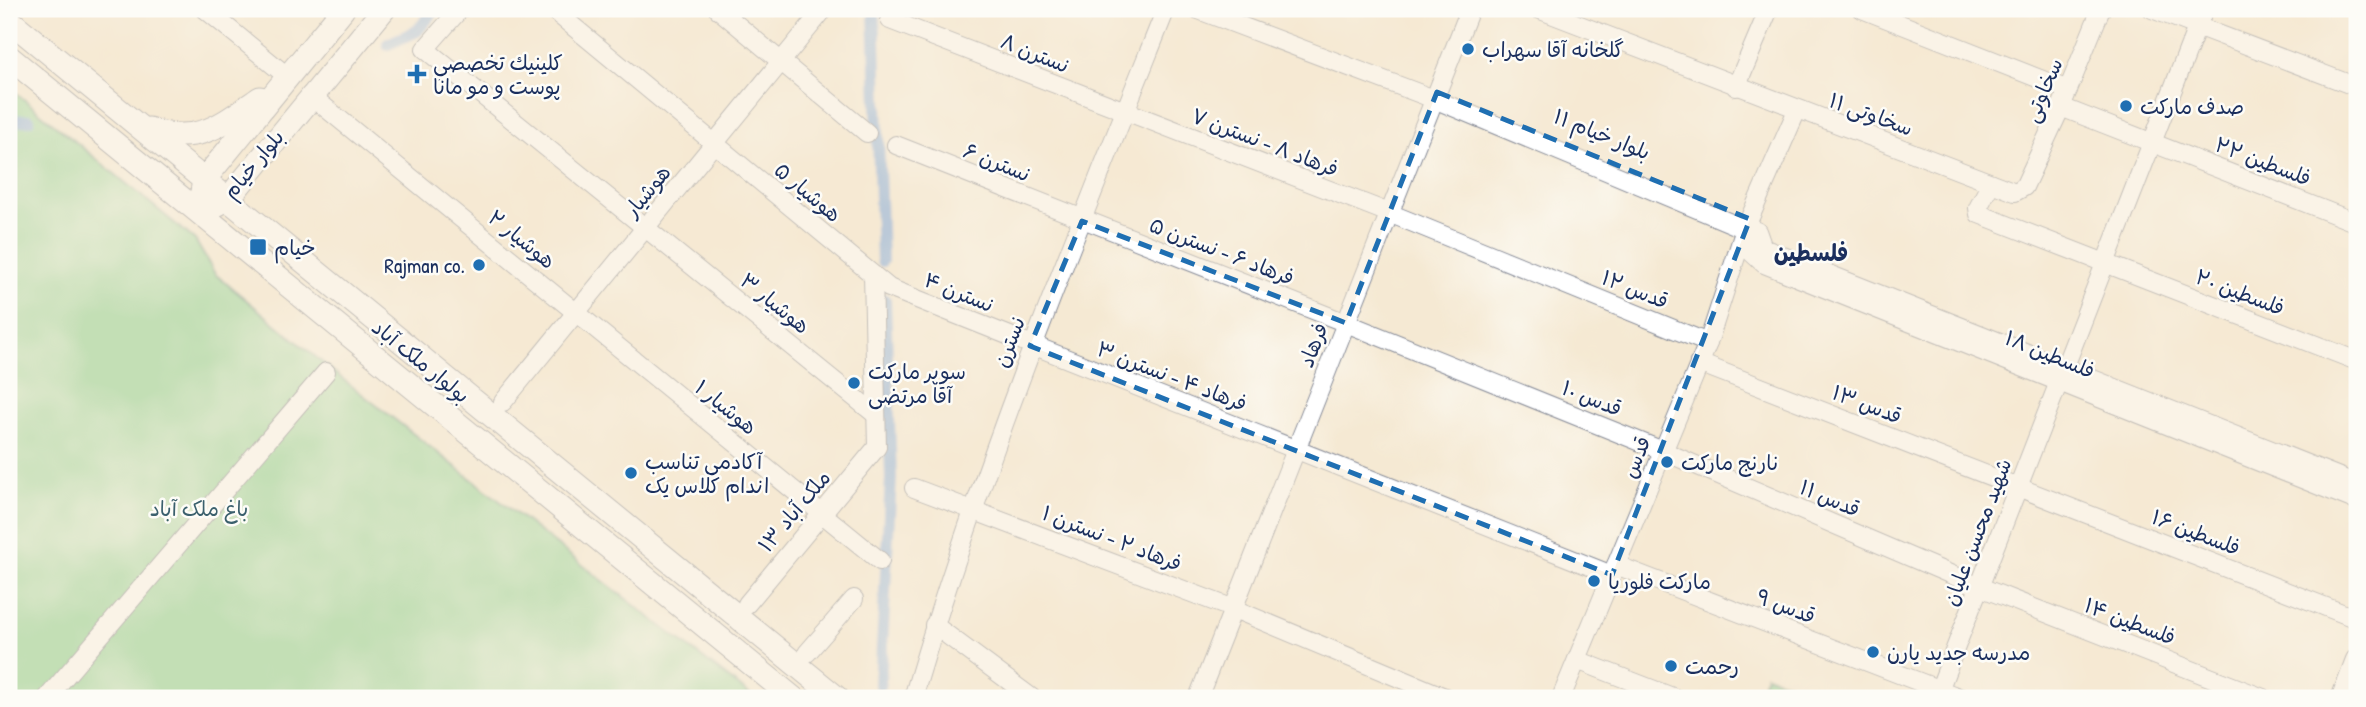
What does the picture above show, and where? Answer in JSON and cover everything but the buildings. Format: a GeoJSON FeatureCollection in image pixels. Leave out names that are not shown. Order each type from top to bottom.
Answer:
{"type":"FeatureCollection","features":[{"type":"Feature","properties":{"kind":"main road","name":"بلوار خیام"},"geometry":{"type":"LineString","coordinates":[[198,213],[204,180],[343,9]]}},
{"type":"Feature","properties":{"kind":"main road","name":"بلوار خیام"},"geometry":{"type":"LineString","coordinates":[[198,213],[228,199],[310,95],[384,9]]}},
{"type":"Feature","properties":{"kind":"main road","name":"بولوار ملک آباد"},"geometry":{"type":"LineString","coordinates":[[9,20],[139,125],[406,349],[836,698]]}},
{"type":"Feature","properties":{"kind":"main road","name":"بولوار ملک آباد"},"geometry":{"type":"LineString","coordinates":[[9,57],[793,698]]}},
{"type":"Feature","properties":{"kind":"main road"},"geometry":{"type":"LineString","coordinates":[[139,125],[166,135],[188,137],[216,129],[286,79]]}},
{"type":"Feature","properties":{"kind":"main road"},"geometry":{"type":"LineString","coordinates":[[2343,698],[2357,661]]}},
{"type":"Feature","properties":{"kind":"street"},"geometry":{"type":"LineString","coordinates":[[205,9],[286,79]]}},
{"type":"Feature","properties":{"kind":"street","name":"هوشیار ۳"},"geometry":{"type":"LineString","coordinates":[[460,9],[425,49],[876,414]]}},
{"type":"Feature","properties":{"kind":"street","name":"هوشیار ۵"},"geometry":{"type":"LineString","coordinates":[[552,9],[873,275]]}},
{"type":"Feature","properties":{"kind":"street"},"geometry":{"type":"LineString","coordinates":[[718,9],[867,134]]}},
{"type":"Feature","properties":{"kind":"street","name":"هوشیار"},"geometry":{"type":"LineString","coordinates":[[503,402],[824,9]]}},
{"type":"Feature","properties":{"kind":"street","name":"نسترن"},"geometry":{"type":"LineString","coordinates":[[913,698],[934,625],[1030,346],[1166,9]]}},
{"type":"Feature","properties":{"kind":"street"},"geometry":{"type":"LineString","coordinates":[[1196,9],[1436,96]]}},
{"type":"Feature","properties":{"kind":"street"},"geometry":{"type":"LineString","coordinates":[[1228,9],[1436,96]]}},
{"type":"Feature","properties":{"kind":"street","name":"فرهاد"},"geometry":{"type":"LineString","coordinates":[[1198,698],[1470,9]]}},
{"type":"Feature","properties":{"kind":"street","name":"سخاوتی ۱۱"},"geometry":{"type":"LineString","coordinates":[[1538,9],[2015,192],[2024,187]]}},
{"type":"Feature","properties":{"kind":"street"},"geometry":{"type":"LineString","coordinates":[[1736,86],[1769,9]]}},
{"type":"Feature","properties":{"kind":"street","name":"فلسطین ۲۲"},"geometry":{"type":"LineString","coordinates":[[1862,9],[2065,99],[2152,143],[2357,223]]}},
{"type":"Feature","properties":{"kind":"street","name":"سخاوتی"},"geometry":{"type":"LineString","coordinates":[[2024,187],[2065,99],[2101,9]]}},
{"type":"Feature","properties":{"kind":"street"},"geometry":{"type":"LineString","coordinates":[[2152,9],[2357,87]]}},
{"type":"Feature","properties":{"kind":"street","name":"شهید محسن علیان"},"geometry":{"type":"LineString","coordinates":[[1938,694],[2204,9]]}},
{"type":"Feature","properties":{"kind":"street","name":"نسترن ۸"},"geometry":{"type":"LineString","coordinates":[[890,20],[1124,113]]}},
{"type":"Feature","properties":{"kind":"street","name":"هوشیار ۲"},"geometry":{"type":"LineString","coordinates":[[310,95],[576,313]]}},
{"type":"Feature","properties":{"kind":"street","name":"بلوار خیام ۱۱"},"geometry":{"type":"LineString","coordinates":[[1436,96],[1747,224]]}},
{"type":"Feature","properties":{"kind":"street","name":"قدس"},"geometry":{"type":"LineString","coordinates":[[1561,698],[1708,343],[1747,224],[1797,110]]}},
{"type":"Feature","properties":{"kind":"street","name":"فرهاد ۸ - نسترن ۷"},"geometry":{"type":"LineString","coordinates":[[1124,113],[1390,213],[1546,277]]}},
{"type":"Feature","properties":{"kind":"street","name":"نسترن ۶"},"geometry":{"type":"LineString","coordinates":[[896,145],[1082,221]]}},
{"type":"Feature","properties":{"kind":"street","name":"فلسطین ۲۰"},"geometry":{"type":"LineString","coordinates":[[1991,183],[1978,208],[1979,214],[2357,361]]}},
{"type":"Feature","properties":{"kind":"street","name":"فرهاد ۶ - نسترن ۵"},"geometry":{"type":"LineString","coordinates":[[1082,221],[1504,387]]}},
{"type":"Feature","properties":{"kind":"street","name":"فلسطین ۱۸"},"geometry":{"type":"LineString","coordinates":[[1747,224],[1763,248],[2357,501]]}},
{"type":"Feature","properties":{"kind":"street"},"geometry":{"type":"LineString","coordinates":[[873,275],[876,414]]}},
{"type":"Feature","properties":{"kind":"street","name":"نسترن ۴"},"geometry":{"type":"LineString","coordinates":[[873,275],[889,288],[1030,346]]}},
{"type":"Feature","properties":{"kind":"street","name":"قدس ۱۲"},"geometry":{"type":"LineString","coordinates":[[1546,277],[1708,343]]}},
{"type":"Feature","properties":{"kind":"street","name":"هوشیار ۱"},"geometry":{"type":"LineString","coordinates":[[576,313],[880,561]]}},
{"type":"Feature","properties":{"kind":"street","name":"فرهاد ۴ - نسترن ۳"},"geometry":{"type":"LineString","coordinates":[[1030,346],[1454,512]]}},
{"type":"Feature","properties":{"kind":"street","name":"قدس ۱۳"},"geometry":{"type":"LineString","coordinates":[[1699,363],[2018,487]]}},
{"type":"Feature","properties":{"kind":"street"},"geometry":{"type":"LineString","coordinates":[[47,698],[326,372]]}},
{"type":"Feature","properties":{"kind":"street","name":"فلسطین ۱۸"},"geometry":{"type":"LineString","coordinates":[[2062,375],[2357,484]]}},
{"type":"Feature","properties":{"kind":"street","name":"قدس ۱۰"},"geometry":{"type":"LineString","coordinates":[[1504,387],[1663,451]]}},
{"type":"Feature","properties":{"kind":"street","name":"۱۳ ملک آباد"},"geometry":{"type":"LineString","coordinates":[[747,604],[877,447],[876,414]]}},
{"type":"Feature","properties":{"kind":"street","name":"قدس ۱۱"},"geometry":{"type":"LineString","coordinates":[[1663,451],[1980,587]]}},
{"type":"Feature","properties":{"kind":"street","name":"فلسطین ۱۶"},"geometry":{"type":"LineString","coordinates":[[2018,487],[2357,619]]}},
{"type":"Feature","properties":{"kind":"street","name":"فرهاد ۲ - نسترن ۱"},"geometry":{"type":"LineString","coordinates":[[914,488],[1234,609],[1447,698]]}},
{"type":"Feature","properties":{"kind":"street","name":"قدس ۹"},"geometry":{"type":"LineString","coordinates":[[1454,512],[1938,694],[1961,698]]}},
{"type":"Feature","properties":{"kind":"street","name":"فلسطین ۱۴"},"geometry":{"type":"LineString","coordinates":[[1980,587],[2263,698]]}},
{"type":"Feature","properties":{"kind":"street"},"geometry":{"type":"LineString","coordinates":[[807,653],[854,599]]}},
{"type":"Feature","properties":{"kind":"street"},"geometry":{"type":"LineString","coordinates":[[934,625],[1032,698]]}},
{"type":"Feature","properties":{"kind":"street"},"geometry":{"type":"LineString","coordinates":[[1577,660],[1675,698]]}},
{"type":"Feature","properties":{"kind":"highlighted area"},"geometry":{"type":"Polygon","coordinates":[[[1437,92],[1750,219],[1612,575],[1030,346],[1082,221],[1346,323],[1437,92]]]}},
{"type":"Feature","properties":{"kind":"green space","name":"باغ ملک آباد"},"geometry":{"type":"Polygon","coordinates":[[[9,87],[195,240],[215,274],[340,377],[754,698],[9,698],[9,87]]]}},
{"type":"Feature","properties":{"kind":"green space"},"geometry":{"type":"Polygon","coordinates":[[[1766,675],[1826,698],[1757,698],[1766,675]]]}},
{"type":"Feature","properties":{"kind":"waterway"},"geometry":{"type":"LineString","coordinates":[[388,44],[417,31],[436,9]]}},
{"type":"Feature","properties":{"kind":"waterway"},"geometry":{"type":"LineString","coordinates":[[874,9],[882,261]]}},
{"type":"Feature","properties":{"kind":"waterway"},"geometry":{"type":"LineString","coordinates":[[9,121],[29,120]]}},
{"type":"Feature","properties":{"kind":"waterway"},"geometry":{"type":"LineString","coordinates":[[880,685],[891,478],[885,300]]}},
{"type":"Feature","properties":{"kind":"place","name":"گلخانه آقا سهراب"},"geometry":{"type":"Point","coordinates":[1468,49]}},
{"type":"Feature","properties":{"kind":"place","name":"كلينيك تخصصي پوست و مو مانا"},"geometry":{"type":"Point","coordinates":[417,74]}},
{"type":"Feature","properties":{"kind":"place","name":"صدف مارکت"},"geometry":{"type":"Point","coordinates":[2126,106]}},
{"type":"Feature","properties":{"kind":"place","name":"خیام"},"geometry":{"type":"Point","coordinates":[258,247]}},
{"type":"Feature","properties":{"kind":"place","name":"Rajman co."},"geometry":{"type":"Point","coordinates":[479,265]}},
{"type":"Feature","properties":{"kind":"place","name":"سوپر مارکت آقا مرتضی"},"geometry":{"type":"Point","coordinates":[854,383]}},
{"type":"Feature","properties":{"kind":"place","name":"نارنج مارکت"},"geometry":{"type":"Point","coordinates":[1667,462]}},
{"type":"Feature","properties":{"kind":"place","name":"آکادمی تناسب اندام کلاس یک"},"geometry":{"type":"Point","coordinates":[631,473]}},
{"type":"Feature","properties":{"kind":"place","name":"مارکت فلوریا"},"geometry":{"type":"Point","coordinates":[1594,581]}},
{"type":"Feature","properties":{"kind":"place","name":"مدرسه جدید یارن"},"geometry":{"type":"Point","coordinates":[1873,652]}},
{"type":"Feature","properties":{"kind":"place","name":"رحمت"},"geometry":{"type":"Point","coordinates":[1671,666]}},
{"type":"Feature","properties":{"kind":"district","name":"فلسطین"},"geometry":{"type":"Point","coordinates":[1811,252]}}]}
